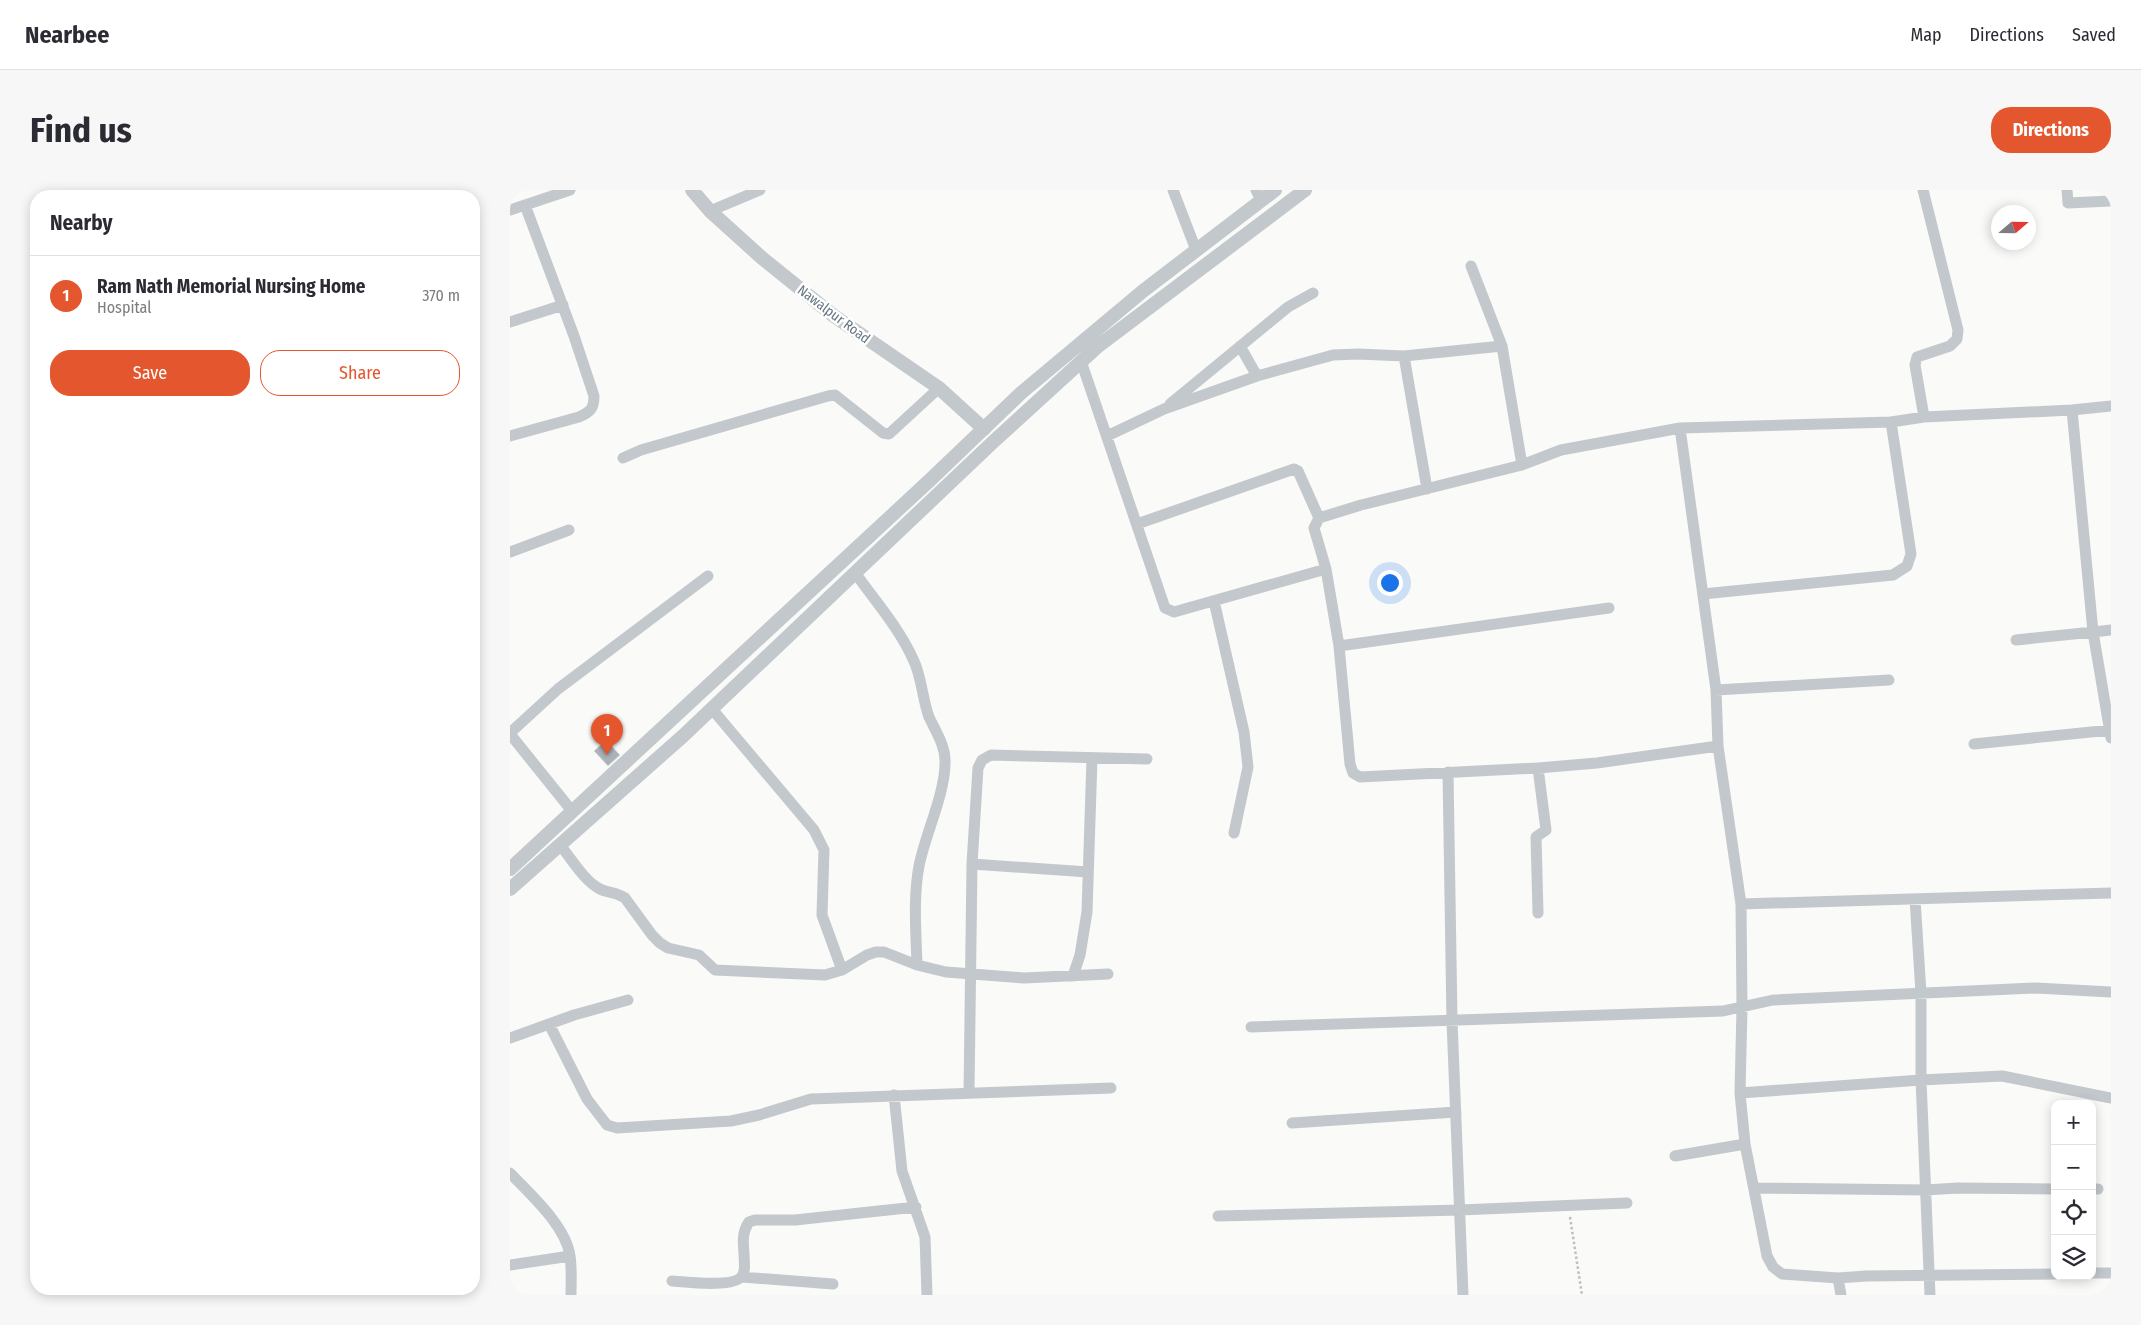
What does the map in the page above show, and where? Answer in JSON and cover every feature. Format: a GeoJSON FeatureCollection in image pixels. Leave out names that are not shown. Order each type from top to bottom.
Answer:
{"type":"FeatureCollection","features":[{"type":"Feature","properties":{"kind":"street"},"geometry":{"type":"LineString","coordinates":[[510,210],[570,190]]}},
{"type":"Feature","properties":{"kind":"street","name":"Nawalpur Road"},"geometry":{"type":"LineString","coordinates":[[692,190],[710,211],[762,258],[834,316],[939,388],[984,429]]}},
{"type":"Feature","properties":{"kind":"street"},"geometry":{"type":"LineString","coordinates":[[710,211],[760,190]]}},
{"type":"Feature","properties":{"kind":"street"},"geometry":{"type":"LineString","coordinates":[[1173,190],[1196,250]]}},
{"type":"Feature","properties":{"kind":"street"},"geometry":{"type":"LineString","coordinates":[[510,869],[984,429],[1021,392],[1143,291],[1196,250],[1258,195],[1275,190]]}},
{"type":"Feature","properties":{"kind":"street"},"geometry":{"type":"LineString","coordinates":[[510,889],[712,709],[1081,361],[1119,330],[1305,190]]}},
{"type":"Feature","properties":{"kind":"street"},"geometry":{"type":"LineString","coordinates":[[1923,190],[1958,330],[1957,339],[1950,346],[1917,356],[1916,365],[1924,417]]}},
{"type":"Feature","properties":{"kind":"street"},"geometry":{"type":"LineString","coordinates":[[2067,190],[2068,203],[2111,201]]}},
{"type":"Feature","properties":{"kind":"street"},"geometry":{"type":"LineString","coordinates":[[510,436],[579,417],[589,412],[594,405],[594,396],[563,305],[525,205]]}},
{"type":"Feature","properties":{"kind":"street"},"geometry":{"type":"LineString","coordinates":[[1471,266],[1502,346],[1522,465]]}},
{"type":"Feature","properties":{"kind":"street"},"geometry":{"type":"LineString","coordinates":[[1164,409],[1288,307],[1313,293]]}},
{"type":"Feature","properties":{"kind":"street"},"geometry":{"type":"LineString","coordinates":[[510,322],[563,305]]}},
{"type":"Feature","properties":{"kind":"street"},"geometry":{"type":"LineString","coordinates":[[1240,346],[1257,376]]}},
{"type":"Feature","properties":{"kind":"street"},"geometry":{"type":"LineString","coordinates":[[1107,436],[1164,409],[1257,376],[1332,355],[1404,356],[1502,346]]}},
{"type":"Feature","properties":{"kind":"street"},"geometry":{"type":"LineString","coordinates":[[1404,356],[1427,489]]}},
{"type":"Feature","properties":{"kind":"street"},"geometry":{"type":"LineString","coordinates":[[1081,361],[1165,608],[1174,612],[1326,569]]}},
{"type":"Feature","properties":{"kind":"street"},"geometry":{"type":"LineString","coordinates":[[624,458],[641,450],[835,395],[883,433],[889,434],[939,388]]}},
{"type":"Feature","properties":{"kind":"street"},"geometry":{"type":"LineString","coordinates":[[1718,746],[1597,763],[1538,768],[1360,777],[1353,773],[1350,764],[1339,646],[1326,569],[1314,528],[1319,518],[1361,505],[1522,465],[1561,450],[1680,428],[1891,422],[1924,417],[2072,410],[2111,406]]}},
{"type":"Feature","properties":{"kind":"street"},"geometry":{"type":"LineString","coordinates":[[2072,410],[2093,632],[2111,738]]}},
{"type":"Feature","properties":{"kind":"street"},"geometry":{"type":"LineString","coordinates":[[1703,594],[1893,575],[1907,566],[1910,554],[1891,422]]}},
{"type":"Feature","properties":{"kind":"street"},"geometry":{"type":"LineString","coordinates":[[1680,428],[1716,690],[1718,746],[1741,904],[1742,1008],[1740,1094],[1745,1144],[1767,1256],[1773,1267],[1782,1274],[1838,1278],[2051,1274]]}},
{"type":"Feature","properties":{"kind":"street"},"geometry":{"type":"LineString","coordinates":[[1137,524],[1294,469],[1298,471],[1319,518]]}},
{"type":"Feature","properties":{"kind":"street"},"geometry":{"type":"LineString","coordinates":[[510,552],[569,530]]}},
{"type":"Feature","properties":{"kind":"street"},"geometry":{"type":"LineString","coordinates":[[856,574],[897,629],[914,659],[929,716],[940,740],[945,763],[943,778],[919,866],[916,910],[917,965]]}},
{"type":"Feature","properties":{"kind":"street"},"geometry":{"type":"LineString","coordinates":[[572,811],[510,733],[558,689],[708,576]]}},
{"type":"Feature","properties":{"kind":"street"},"geometry":{"type":"LineString","coordinates":[[1214,601],[1244,732],[1248,767],[1234,833]]}},
{"type":"Feature","properties":{"kind":"street"},"geometry":{"type":"LineString","coordinates":[[1339,646],[1609,608]]}},
{"type":"Feature","properties":{"kind":"street"},"geometry":{"type":"LineString","coordinates":[[2016,640],[2111,630]]}},
{"type":"Feature","properties":{"kind":"street"},"geometry":{"type":"LineString","coordinates":[[1716,690],[1889,680]]}},
{"type":"Feature","properties":{"kind":"street"},"geometry":{"type":"LineString","coordinates":[[712,709],[806,819],[821,842],[824,850],[822,915],[842,970]]}},
{"type":"Feature","properties":{"kind":"street"},"geometry":{"type":"LineString","coordinates":[[1974,744],[2111,730]]}},
{"type":"Feature","properties":{"kind":"street"},"geometry":{"type":"LineString","coordinates":[[969,1092],[969,974],[972,864],[978,768],[982,760],[991,755],[1147,759]]}},
{"type":"Feature","properties":{"kind":"street"},"geometry":{"type":"LineString","coordinates":[[1073,976],[1084,938],[1092,758]]}},
{"type":"Feature","properties":{"kind":"street"},"geometry":{"type":"LineString","coordinates":[[1538,768],[1546,830],[1536,837],[1538,913]]}},
{"type":"Feature","properties":{"kind":"street"},"geometry":{"type":"LineString","coordinates":[[1448,772],[1452,1021],[1464,1295]]}},
{"type":"Feature","properties":{"kind":"street"},"geometry":{"type":"LineString","coordinates":[[560,845],[588,879],[598,888],[620,894],[625,898],[660,943],[668,948],[699,955],[715,970],[825,975],[842,970],[867,955],[884,952],[917,965],[946,972],[1024,978],[1108,974]]}},
{"type":"Feature","properties":{"kind":"street"},"geometry":{"type":"LineString","coordinates":[[972,864],[1088,872]]}},
{"type":"Feature","properties":{"kind":"street"},"geometry":{"type":"LineString","coordinates":[[1741,904],[2111,893]]}},
{"type":"Feature","properties":{"kind":"street"},"geometry":{"type":"LineString","coordinates":[[1915,899],[1921,993],[1921,1080],[1930,1295]]}},
{"type":"Feature","properties":{"kind":"street"},"geometry":{"type":"LineString","coordinates":[[1251,1027],[1723,1011],[1773,1000],[2036,988],[2111,992]]}},
{"type":"Feature","properties":{"kind":"street"},"geometry":{"type":"LineString","coordinates":[[510,1038],[628,1000]]}},
{"type":"Feature","properties":{"kind":"street"},"geometry":{"type":"LineString","coordinates":[[549,1024],[587,1099],[607,1125],[617,1128],[731,1121],[760,1115],[811,1099],[1111,1088]]}},
{"type":"Feature","properties":{"kind":"street"},"geometry":{"type":"LineString","coordinates":[[1740,1094],[1921,1080],[2002,1076],[2111,1098]]}},
{"type":"Feature","properties":{"kind":"street"},"geometry":{"type":"LineString","coordinates":[[894,1095],[902,1171],[925,1237],[927,1295]]}},
{"type":"Feature","properties":{"kind":"street"},"geometry":{"type":"LineString","coordinates":[[1292,1123],[1456,1112]]}},
{"type":"Feature","properties":{"kind":"street"},"geometry":{"type":"LineString","coordinates":[[1675,1156],[1745,1144]]}},
{"type":"Feature","properties":{"kind":"street"},"geometry":{"type":"LineString","coordinates":[[510,1173],[560,1229],[570,1256],[571,1295]]}},
{"type":"Feature","properties":{"kind":"street"},"geometry":{"type":"LineString","coordinates":[[1754,1188],[2051,1189]]}},
{"type":"Feature","properties":{"kind":"street"},"geometry":{"type":"LineString","coordinates":[[1218,1216],[1460,1210],[1626,1203]]}},
{"type":"Feature","properties":{"kind":"street"},"geometry":{"type":"LineString","coordinates":[[742,1277],[744,1270],[743,1236],[749,1222],[755,1220],[795,1220],[916,1207]]}},
{"type":"Feature","properties":{"kind":"street"},"geometry":{"type":"LineString","coordinates":[[510,1265],[570,1256]]}},
{"type":"Feature","properties":{"kind":"street"},"geometry":{"type":"LineString","coordinates":[[2096,1273],[2111,1273]]}},
{"type":"Feature","properties":{"kind":"street"},"geometry":{"type":"LineString","coordinates":[[672,1281],[724,1283],[734,1282],[742,1277],[833,1284]]}},
{"type":"Feature","properties":{"kind":"street"},"geometry":{"type":"LineString","coordinates":[[1838,1278],[1841,1295]]}},
{"type":"Feature","properties":{"kind":"path"},"geometry":{"type":"LineString","coordinates":[[1568,1205],[1582,1295]]}},
{"type":"Feature","properties":{"kind":"building"},"geometry":{"type":"Polygon","coordinates":[[[606,740],[620,755],[608,766],[594,751],[606,740]]]}},
{"type":"Feature","properties":{"kind":"place","name":"Ram Nath Memorial Nursing Home"},"geometry":{"type":"Point","coordinates":[607,755]}}]}
